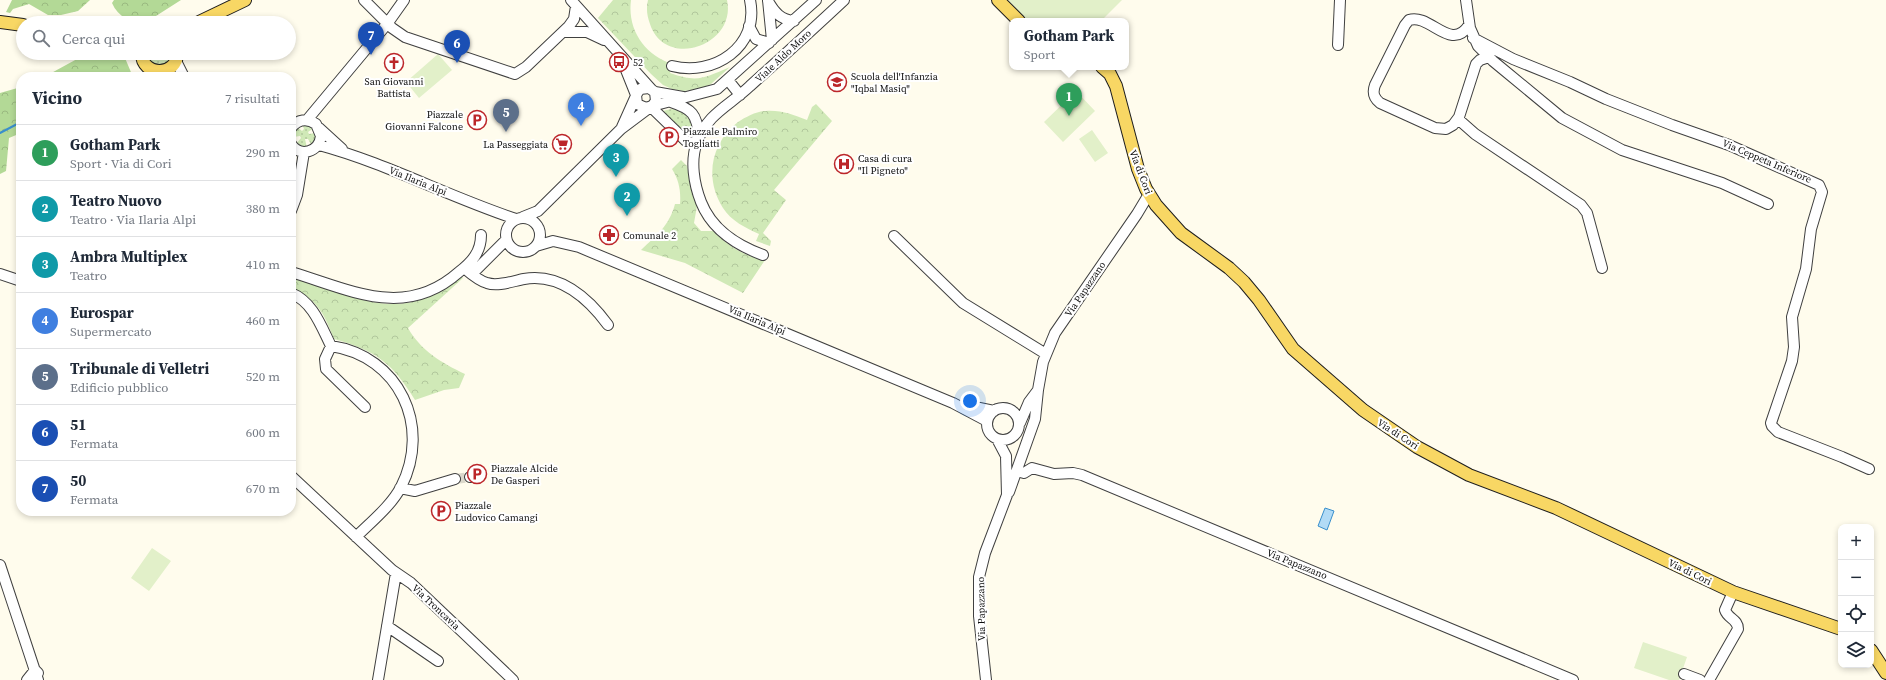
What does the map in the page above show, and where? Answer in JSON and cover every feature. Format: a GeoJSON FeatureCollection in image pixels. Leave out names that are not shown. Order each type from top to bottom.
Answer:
{"type":"FeatureCollection","features":[{"type":"Feature","properties":{"kind":"main road"},"geometry":{"type":"LineString","coordinates":[[212,16],[244,0]]}},
{"type":"Feature","properties":{"kind":"main road"},"geometry":{"type":"LineString","coordinates":[[998,0],[1016,18]]}},
{"type":"Feature","properties":{"kind":"main road"},"geometry":{"type":"LineString","coordinates":[[0,22],[16,23]]}},
{"type":"Feature","properties":{"kind":"main road"},"geometry":{"type":"LineString","coordinates":[[144,60],[147,67],[158,72]]}},
{"type":"Feature","properties":{"kind":"main road"},"geometry":{"type":"LineString","coordinates":[[168,72],[173,66],[175,60]]}},
{"type":"Feature","properties":{"kind":"main road","name":"Via di Cori"},"geometry":{"type":"LineString","coordinates":[[1105,70],[1110,74],[1116,86],[1130,145],[1148,194],[1179,231],[1229,268],[1247,285],[1298,354],[1369,415],[1417,447],[1460,471],[1556,508],[1733,592],[1838,627]]}},
{"type":"Feature","properties":{"kind":"main road"},"geometry":{"type":"LineString","coordinates":[[1874,655],[1886,673]]}},
{"type":"Feature","properties":{"kind":"street"},"geometry":{"type":"LineString","coordinates":[[364,0],[387,24],[400,35],[410,40],[513,74],[524,70],[572,22],[574,3]]}},
{"type":"Feature","properties":{"kind":"street"},"geometry":{"type":"LineString","coordinates":[[299,120],[387,24],[404,0]]}},
{"type":"Feature","properties":{"kind":"street"},"geometry":{"type":"LineString","coordinates":[[672,66],[689,69],[713,65],[730,55],[741,44],[749,26],[752,12],[750,0]]}},
{"type":"Feature","properties":{"kind":"street"},"geometry":{"type":"LineString","coordinates":[[749,26],[756,38],[770,42],[768,0]]}},
{"type":"Feature","properties":{"kind":"street"},"geometry":{"type":"LineString","coordinates":[[768,0],[780,16],[786,20],[794,21]]}},
{"type":"Feature","properties":{"kind":"street","name":"Viale Aldo Moro"},"geometry":{"type":"LineString","coordinates":[[740,95],[844,0]]}},
{"type":"Feature","properties":{"kind":"street"},"geometry":{"type":"LineString","coordinates":[[1338,44],[1340,0]]}},
{"type":"Feature","properties":{"kind":"street"},"geometry":{"type":"LineString","coordinates":[[1466,0],[1469,25],[1473,38],[1489,57],[1556,113],[1599,139],[1634,154],[1722,183],[1768,204]]}},
{"type":"Feature","properties":{"kind":"street","name":"Viale Aldo Moro"},"geometry":{"type":"LineString","coordinates":[[728,80],[815,1],[826,17]]}},
{"type":"Feature","properties":{"kind":"street"},"geometry":{"type":"LineString","coordinates":[[296,274],[371,297],[392,300],[411,298],[429,292],[468,271],[491,256],[506,237],[508,225],[520,218],[538,211],[621,129],[651,107],[656,98],[654,91],[574,3]]}},
{"type":"Feature","properties":{"kind":"street"},"geometry":{"type":"LineString","coordinates":[[1469,25],[1462,34],[1454,36],[1418,20],[1409,20],[1405,25],[1374,90],[1375,97],[1380,103],[1437,129],[1449,128],[1458,119],[1476,64],[1480,60],[1489,57]]}},
{"type":"Feature","properties":{"kind":"street"},"geometry":{"type":"LineString","coordinates":[[563,32],[590,33],[615,49],[640,106],[651,107],[718,89],[728,80],[740,95],[713,116],[699,138],[693,157],[694,173],[699,196],[706,213],[713,224],[725,235],[745,247],[763,255]]}},
{"type":"Feature","properties":{"kind":"street","name":"Via Ceppeta Inferiore"},"geometry":{"type":"LineString","coordinates":[[1473,38],[1514,59],[1570,82],[1606,99],[1672,125],[1725,143],[1819,185],[1822,192],[1811,228],[1805,273],[1792,317],[1794,347],[1792,361],[1772,416],[1771,425],[1780,433],[1869,469]]}},
{"type":"Feature","properties":{"kind":"street"},"geometry":{"type":"LineString","coordinates":[[741,44],[747,51],[750,60]]}},
{"type":"Feature","properties":{"kind":"street"},"geometry":{"type":"LineString","coordinates":[[178,60],[182,72]]}},
{"type":"Feature","properties":{"kind":"street"},"geometry":{"type":"LineString","coordinates":[[621,129],[636,96],[643,88],[687,98]]}},
{"type":"Feature","properties":{"kind":"street"},"geometry":{"type":"LineString","coordinates":[[718,89],[728,103]]}},
{"type":"Feature","properties":{"kind":"street"},"geometry":{"type":"LineString","coordinates":[[670,102],[684,106],[693,113],[698,123],[699,138]]}},
{"type":"Feature","properties":{"kind":"street"},"geometry":{"type":"LineString","coordinates":[[651,107],[686,141],[692,143],[699,138]]}},
{"type":"Feature","properties":{"kind":"street"},"geometry":{"type":"LineString","coordinates":[[1458,119],[1475,134],[1581,205],[1587,213],[1602,268]]}},
{"type":"Feature","properties":{"kind":"street","name":"Via Ilaria Alpi"},"geometry":{"type":"LineString","coordinates":[[299,120],[316,124],[331,141],[347,152]]}},
{"type":"Feature","properties":{"kind":"street"},"geometry":{"type":"LineString","coordinates":[[296,147],[304,152],[312,150],[319,145],[321,136],[319,128]]}},
{"type":"Feature","properties":{"kind":"street","name":"Via Ilaria Alpi"},"geometry":{"type":"LineString","coordinates":[[319,145],[347,152],[489,210],[520,218]]}},
{"type":"Feature","properties":{"kind":"street"},"geometry":{"type":"LineString","coordinates":[[296,198],[304,152]]}},
{"type":"Feature","properties":{"kind":"street","name":"Via Papazzano"},"geometry":{"type":"LineString","coordinates":[[986,680],[979,609],[979,577],[985,553],[1007,495],[1018,472],[1036,416],[1039,376],[1046,354],[1060,326],[1138,214],[1148,194]]}},
{"type":"Feature","properties":{"kind":"street","name":"Via Ilaria Alpi"},"geometry":{"type":"LineString","coordinates":[[489,210],[501,222],[506,237]]}},
{"type":"Feature","properties":{"kind":"street"},"geometry":{"type":"LineString","coordinates":[[491,256],[516,250],[526,251],[536,246],[540,236],[537,225],[538,211]]}},
{"type":"Feature","properties":{"kind":"street"},"geometry":{"type":"LineString","coordinates":[[520,218],[532,220],[537,225]]}},
{"type":"Feature","properties":{"kind":"street","name":"Via Ilaria Alpi"},"geometry":{"type":"LineString","coordinates":[[537,225],[561,241],[666,282],[953,402],[987,421]]}},
{"type":"Feature","properties":{"kind":"street"},"geometry":{"type":"LineString","coordinates":[[468,271],[478,252],[481,235]]}},
{"type":"Feature","properties":{"kind":"street"},"geometry":{"type":"LineString","coordinates":[[894,236],[962,303],[1046,354]]}},
{"type":"Feature","properties":{"kind":"street"},"geometry":{"type":"LineString","coordinates":[[506,237],[516,250]]}},
{"type":"Feature","properties":{"kind":"street","name":"Via Ilaria Alpi"},"geometry":{"type":"LineString","coordinates":[[536,246],[549,241],[561,241]]}},
{"type":"Feature","properties":{"kind":"street"},"geometry":{"type":"LineString","coordinates":[[468,271],[485,283],[492,284],[533,278],[560,283],[584,297],[608,325]]}},
{"type":"Feature","properties":{"kind":"street"},"geometry":{"type":"LineString","coordinates":[[0,274],[16,279]]}},
{"type":"Feature","properties":{"kind":"street"},"geometry":{"type":"LineString","coordinates":[[296,296],[309,305],[331,346]]}},
{"type":"Feature","properties":{"kind":"street"},"geometry":{"type":"LineString","coordinates":[[331,346],[325,359],[326,369],[333,378],[364,407]]}},
{"type":"Feature","properties":{"kind":"street"},"geometry":{"type":"LineString","coordinates":[[331,346],[352,350],[370,360],[387,373],[401,392],[410,418],[413,442],[408,467],[400,488],[390,502],[356,537]]}},
{"type":"Feature","properties":{"kind":"street","name":"Via Papazzano"},"geometry":{"type":"LineString","coordinates":[[1020,423],[1029,402],[1038,390]]}},
{"type":"Feature","properties":{"kind":"street","name":"Via Ilaria Alpi"},"geometry":{"type":"LineString","coordinates":[[953,402],[994,411]]}},
{"type":"Feature","properties":{"kind":"street"},"geometry":{"type":"LineString","coordinates":[[1005,408],[1013,411],[1020,423],[1015,435],[1007,440],[997,439],[989,432],[987,421],[994,411],[1005,408],[1029,402]]}},
{"type":"Feature","properties":{"kind":"street","name":"Via Papazzano"},"geometry":{"type":"LineString","coordinates":[[1007,495],[1006,456],[1015,435]]}},
{"type":"Feature","properties":{"kind":"street","name":"Via Papazzano"},"geometry":{"type":"LineString","coordinates":[[997,439],[1006,456]]}},
{"type":"Feature","properties":{"kind":"street","name":"Via Papazzano"},"geometry":{"type":"LineString","coordinates":[[1018,472],[1024,472],[1032,468],[1054,474],[1072,473],[1082,475],[1573,680]]}},
{"type":"Feature","properties":{"kind":"street"},"geometry":{"type":"LineString","coordinates":[[400,488],[414,491],[455,479]]}},
{"type":"Feature","properties":{"kind":"street","name":"Via Troncavia"},"geometry":{"type":"LineString","coordinates":[[296,481],[396,573],[411,583],[513,680]]}},
{"type":"Feature","properties":{"kind":"street"},"geometry":{"type":"LineString","coordinates":[[0,565],[38,680]]}},
{"type":"Feature","properties":{"kind":"street"},"geometry":{"type":"LineString","coordinates":[[378,680],[396,573]]}},
{"type":"Feature","properties":{"kind":"street"},"geometry":{"type":"LineString","coordinates":[[1710,680],[1738,629],[1736,621],[1727,615],[1725,610],[1733,592]]}},
{"type":"Feature","properties":{"kind":"street"},"geometry":{"type":"LineString","coordinates":[[387,626],[438,661]]}},
{"type":"Feature","properties":{"kind":"street"},"geometry":{"type":"LineString","coordinates":[[27,680],[35,670]]}},
{"type":"Feature","properties":{"kind":"street"},"geometry":{"type":"LineString","coordinates":[[35,670],[43,680]]}},
{"type":"Feature","properties":{"kind":"street"},"geometry":{"type":"LineString","coordinates":[[1684,674],[1700,680]]}},
{"type":"Feature","properties":{"kind":"green space"},"geometry":{"type":"Polygon","coordinates":[[[12,0],[90,0],[78,11],[61,15],[48,15],[29,4],[13,9],[10,13],[6,12],[12,0]]]}},
{"type":"Feature","properties":{"kind":"green space"},"geometry":{"type":"Polygon","coordinates":[[[114,0],[181,0],[156,16],[123,16],[112,3],[114,0]]]}},
{"type":"Feature","properties":{"kind":"green space"},"geometry":{"type":"Polygon","coordinates":[[[613,0],[631,0],[632,21],[635,31],[646,48],[662,60],[672,64],[670,73],[688,78],[701,78],[730,67],[711,84],[700,89],[683,91],[672,89],[663,85],[598,18],[613,0]]]}},
{"type":"Feature","properties":{"kind":"green space"},"geometry":{"type":"Polygon","coordinates":[[[648,0],[727,0],[727,16],[721,30],[711,40],[698,46],[684,49],[670,46],[658,38],[648,18],[648,0]]]}},
{"type":"Feature","properties":{"kind":"green space"},"geometry":{"type":"Polygon","coordinates":[[[1008,0],[1122,0],[1104,18],[1025,18],[1008,0]]]}},
{"type":"Feature","properties":{"kind":"green space"},"geometry":{"type":"Polygon","coordinates":[[[438,54],[452,70],[419,98],[406,82],[438,54]]]}},
{"type":"Feature","properties":{"kind":"green space"},"geometry":{"type":"Polygon","coordinates":[[[75,60],[126,60],[131,72],[53,72],[75,60]]]}},
{"type":"Feature","properties":{"kind":"green space"},"geometry":{"type":"Polygon","coordinates":[[[149,60],[169,60],[161,67],[150,63],[149,60]]]}},
{"type":"Feature","properties":{"kind":"green space"},"geometry":{"type":"Polygon","coordinates":[[[16,88],[16,135],[9,138],[6,171],[0,174],[0,93],[16,88]]]}},
{"type":"Feature","properties":{"kind":"green space"},"geometry":{"type":"Polygon","coordinates":[[[1076,91],[1095,111],[1063,142],[1044,122],[1076,91]]]}},
{"type":"Feature","properties":{"kind":"green space"},"geometry":{"type":"Polygon","coordinates":[[[816,104],[832,121],[774,190],[786,200],[763,233],[771,241],[770,246],[756,241],[759,234],[744,227],[730,217],[717,197],[712,173],[716,151],[729,130],[738,122],[752,115],[763,111],[777,111],[807,120],[812,107],[816,104]]]}},
{"type":"Feature","properties":{"kind":"green space"},"geometry":{"type":"Polygon","coordinates":[[[671,109],[680,111],[689,119],[692,126],[692,131],[681,130],[663,111],[671,109]]]}},
{"type":"Feature","properties":{"kind":"green space"},"geometry":{"type":"Polygon","coordinates":[[[302,124],[314,128],[308,132],[309,134],[316,133],[317,135],[312,146],[308,139],[305,139],[307,148],[296,144],[301,138],[300,136],[296,137],[297,127],[302,131],[304,129],[302,124]]]}},
{"type":"Feature","properties":{"kind":"green space"},"geometry":{"type":"Polygon","coordinates":[[[1092,130],[1108,153],[1095,162],[1079,139],[1092,130]]]}},
{"type":"Feature","properties":{"kind":"green space"},"geometry":{"type":"Polygon","coordinates":[[[681,160],[687,166],[691,189],[697,206],[694,223],[701,231],[713,231],[737,250],[750,256],[765,260],[743,293],[685,263],[641,250],[666,224],[675,204],[680,204],[679,186],[672,169],[681,160]]]}},
{"type":"Feature","properties":{"kind":"green space"},"geometry":{"type":"Polygon","coordinates":[[[460,275],[463,278],[408,328],[419,343],[433,356],[465,374],[459,388],[444,390],[415,400],[399,377],[382,360],[362,348],[334,339],[319,308],[308,298],[296,291],[296,278],[336,292],[385,304],[401,304],[415,301],[438,290],[460,275]]]}},
{"type":"Feature","properties":{"kind":"green space"},"geometry":{"type":"Polygon","coordinates":[[[152,548],[171,561],[149,591],[131,578],[152,548]]]}},
{"type":"Feature","properties":{"kind":"green space"},"geometry":{"type":"Polygon","coordinates":[[[1643,642],[1687,657],[1679,680],[1669,680],[1634,668],[1643,642]]]}},
{"type":"Feature","properties":{"kind":"water"},"geometry":{"type":"Polygon","coordinates":[[[1325,508],[1334,511],[1327,530],[1318,526],[1325,508]]]}},
{"type":"Feature","properties":{"kind":"waterway"},"geometry":{"type":"LineString","coordinates":[[0,133],[16,125]]}},
{"type":"Feature","properties":{"kind":"tunnel"},"geometry":{"type":"LineString","coordinates":[[455,479],[470,477]]}},
{"type":"Feature","properties":{"kind":"place","name":"50"},"geometry":{"type":"Point","coordinates":[371,55]}},
{"type":"Feature","properties":{"kind":"place","name":"52"},"geometry":{"type":"Point","coordinates":[619,62]}},
{"type":"Feature","properties":{"kind":"place","name":"San Giovanni Battista"},"geometry":{"type":"Point","coordinates":[394,63]}},
{"type":"Feature","properties":{"kind":"place","name":"51"},"geometry":{"type":"Point","coordinates":[457,63]}},
{"type":"Feature","properties":{"kind":"place","name":"Scuola dell'Infanzia \"Iqbal Masiq\""},"geometry":{"type":"Point","coordinates":[837,82]}},
{"type":"Feature","properties":{"kind":"place","name":"Gotham Park"},"geometry":{"type":"Point","coordinates":[1069,116]}},
{"type":"Feature","properties":{"kind":"place","name":"Piazzale Giovanni Falcone"},"geometry":{"type":"Point","coordinates":[477,120]}},
{"type":"Feature","properties":{"kind":"place","name":"Eurospar"},"geometry":{"type":"Point","coordinates":[581,126]}},
{"type":"Feature","properties":{"kind":"place","name":"Tribunale di Velletri"},"geometry":{"type":"Point","coordinates":[506,132]}},
{"type":"Feature","properties":{"kind":"place","name":"Piazzale Palmiro Togliatti"},"geometry":{"type":"Point","coordinates":[669,137]}},
{"type":"Feature","properties":{"kind":"place","name":"La Passeggiata"},"geometry":{"type":"Point","coordinates":[562,144]}},
{"type":"Feature","properties":{"kind":"place","name":"Casa di cura \"Il Pigneto\""},"geometry":{"type":"Point","coordinates":[844,164]}},
{"type":"Feature","properties":{"kind":"place","name":"Ambra Multiplex"},"geometry":{"type":"Point","coordinates":[616,177]}},
{"type":"Feature","properties":{"kind":"place","name":"Teatro Nuovo"},"geometry":{"type":"Point","coordinates":[627,216]}},
{"type":"Feature","properties":{"kind":"place","name":"Comunale 2"},"geometry":{"type":"Point","coordinates":[609,235]}},
{"type":"Feature","properties":{"kind":"place","name":"Piazzale Alcide De Gasperi"},"geometry":{"type":"Point","coordinates":[477,474]}},
{"type":"Feature","properties":{"kind":"place","name":"Piazzale Ludovico Camangi"},"geometry":{"type":"Point","coordinates":[441,511]}}]}
